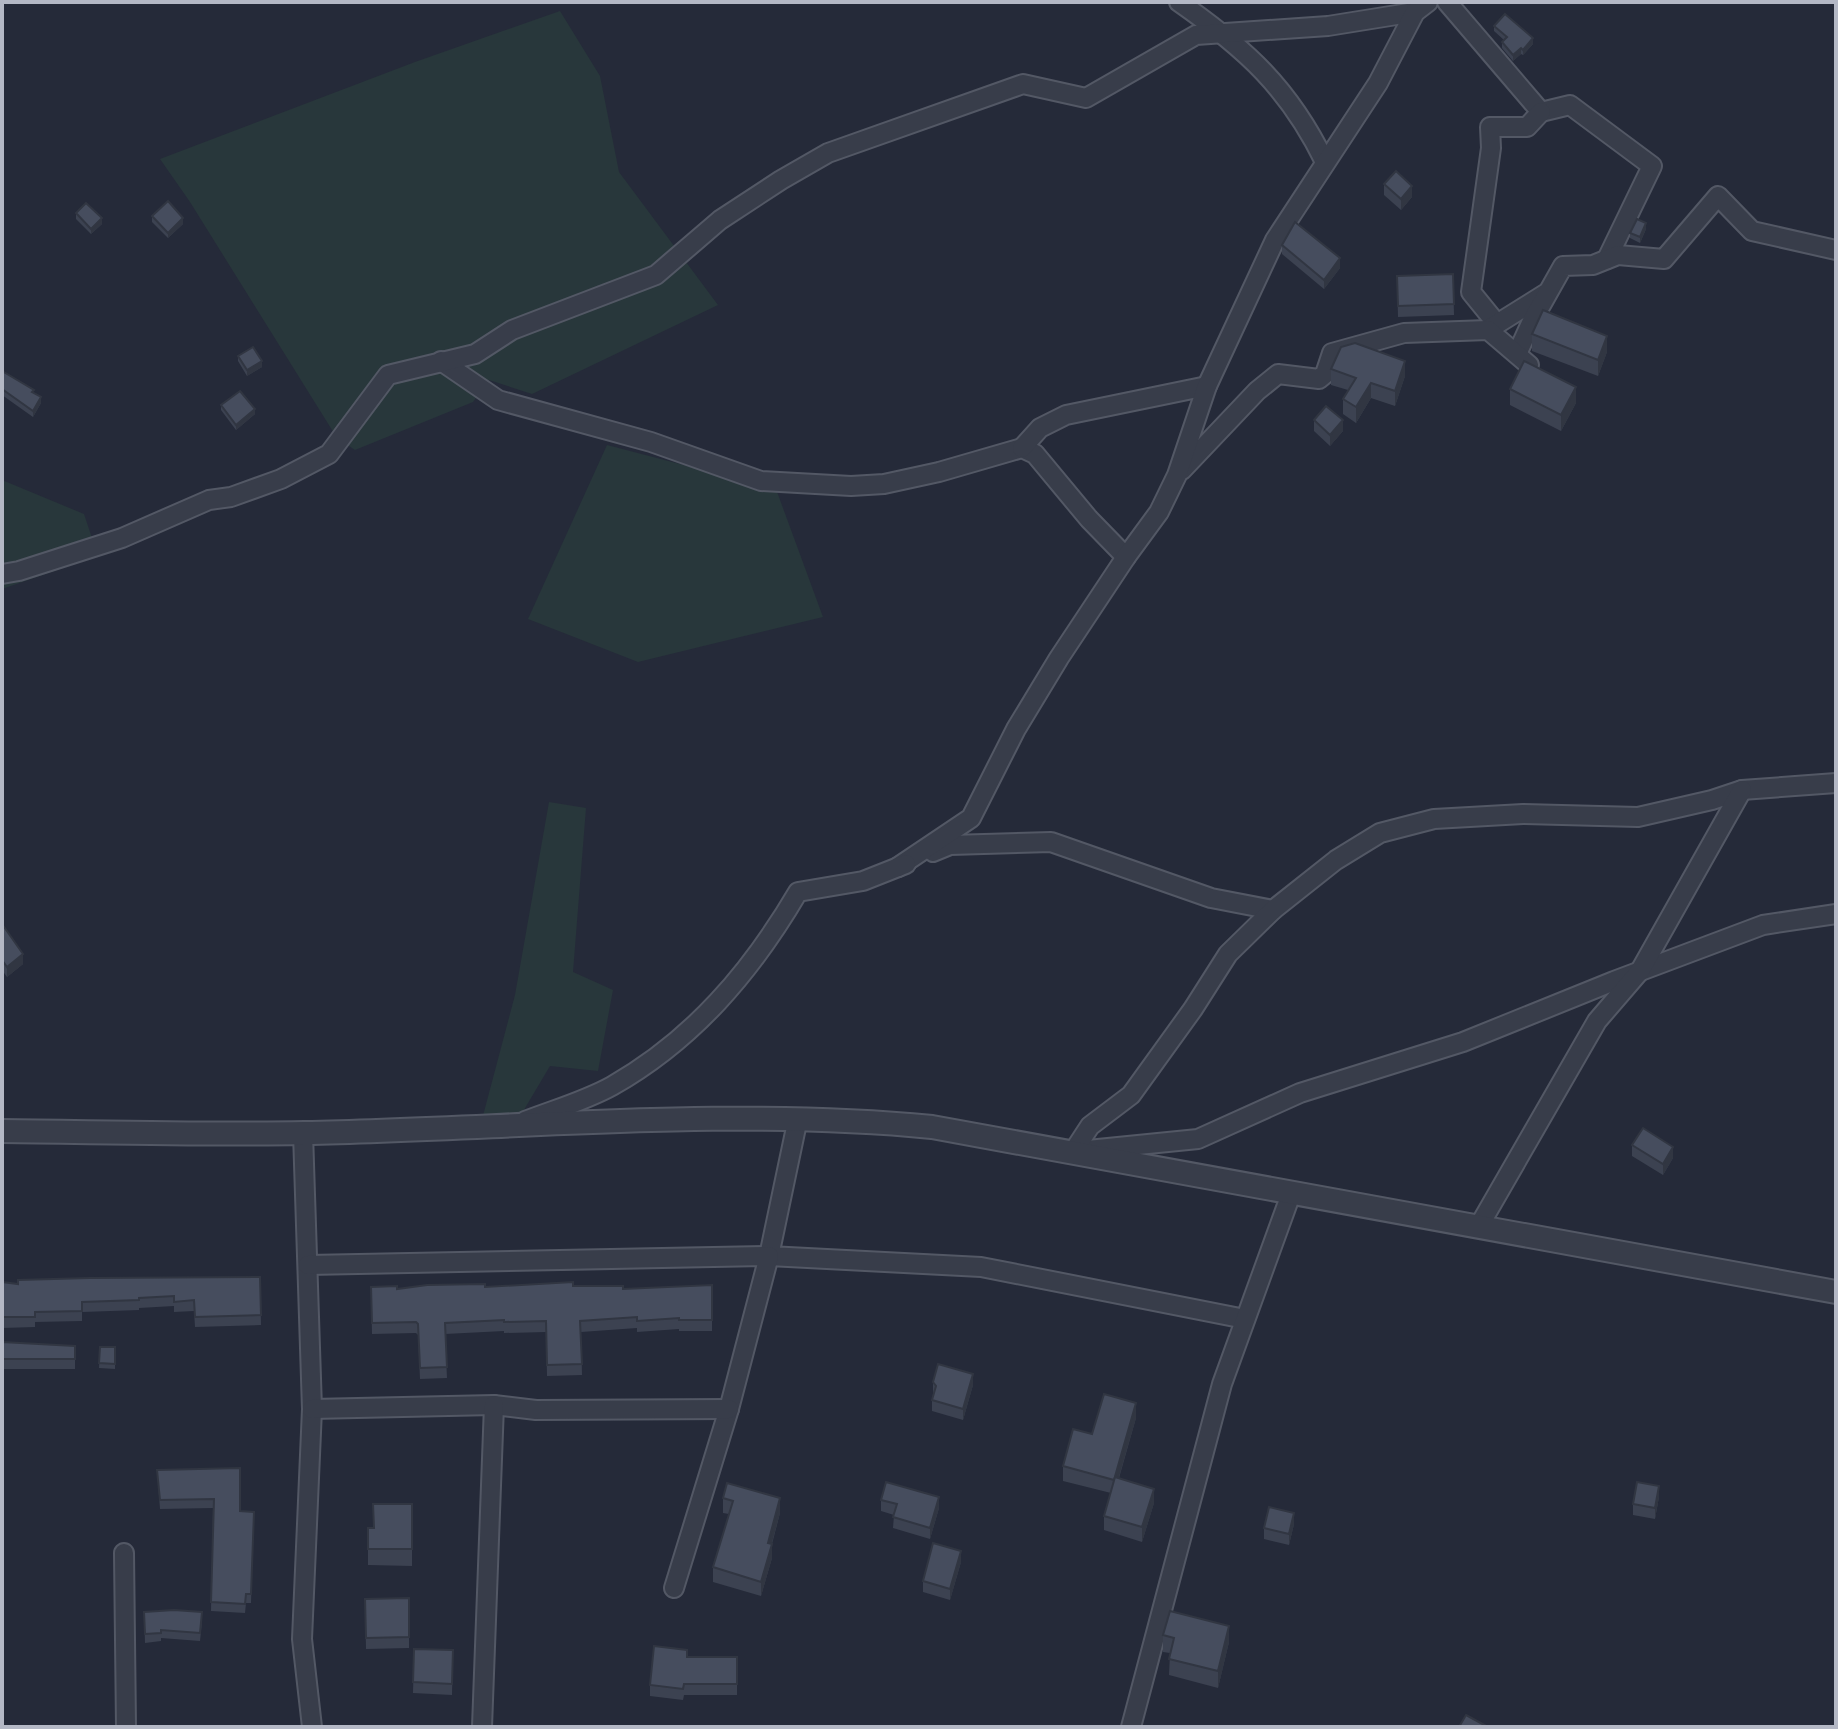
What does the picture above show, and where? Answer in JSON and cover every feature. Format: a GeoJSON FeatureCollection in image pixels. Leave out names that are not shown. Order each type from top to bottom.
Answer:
{"type":"FeatureCollection","features":[{"type":"Feature","properties":{"kind":"street"},"geometry":{"type":"LineString","coordinates":[[1179,2],[1222,33],[1269,75],[1309,128],[1325,162]]}},
{"type":"Feature","properties":{"kind":"street"},"geometry":{"type":"LineString","coordinates":[[1447,2],[1541,112]]}},
{"type":"Feature","properties":{"kind":"street"},"geometry":{"type":"LineString","coordinates":[[2,574],[122,538],[209,500],[231,497],[281,479],[329,454],[388,375],[475,354],[512,330],[656,275],[720,220],[828,153],[1023,84],[1086,98],[1196,35],[1328,26],[1419,5]]}},
{"type":"Feature","properties":{"kind":"street"},"geometry":{"type":"LineString","coordinates":[[898,867],[971,818],[1016,729],[1126,557],[1159,512],[1177,475],[1207,386],[1275,240],[1378,83],[1419,5]]}},
{"type":"Feature","properties":{"kind":"street"},"geometry":{"type":"LineString","coordinates":[[1607,259],[1652,166],[1570,105],[1541,112],[1527,127],[1490,127],[1491,148],[1471,292],[1493,327],[1523,360],[1532,321],[1563,266],[1593,265],[1618,255],[1664,259],[1718,196],[1752,231],[1836,250]]}},
{"type":"Feature","properties":{"kind":"street"},"geometry":{"type":"LineString","coordinates":[[1177,475],[1257,391],[1278,374],[1319,379],[1325,374],[1332,353],[1404,333],[1493,327],[1551,290]]}},
{"type":"Feature","properties":{"kind":"street"},"geometry":{"type":"LineString","coordinates":[[441,361],[498,400],[651,442],[761,481],[851,486],[884,484],[939,472],[1022,448],[1040,428],[1066,415],[1207,386]]}},
{"type":"Feature","properties":{"kind":"street"},"geometry":{"type":"LineString","coordinates":[[1022,448],[1035,454],[1089,519],[1126,557]]}},
{"type":"Feature","properties":{"kind":"street"},"geometry":{"type":"LineString","coordinates":[[1073,1152],[1090,1126],[1131,1095],[1228,954],[1273,910],[1336,860],[1380,833],[1434,819],[1523,814],[1638,817],[1742,790],[1836,783]]}},
{"type":"Feature","properties":{"kind":"street"},"geometry":{"type":"LineString","coordinates":[[1479,1226],[1597,1021],[1640,971],[1742,790]]}},
{"type":"Feature","properties":{"kind":"street"},"geometry":{"type":"LineString","coordinates":[[515,1125],[609,1088],[659,1056],[700,1023],[747,971],[798,892],[863,881],[950,845],[1051,842],[1211,898],[1273,910]]}},
{"type":"Feature","properties":{"kind":"street"},"geometry":{"type":"LineString","coordinates":[[1073,1152],[1198,1139],[1300,1093],[1463,1042],[1763,925],[1836,914]]}},
{"type":"Feature","properties":{"kind":"street"},"geometry":{"type":"LineString","coordinates":[[674,1588],[729,1409],[769,1256],[798,1118]]}},
{"type":"Feature","properties":{"kind":"street"},"geometry":{"type":"LineString","coordinates":[[2,1131],[303,1133],[515,1125],[851,1119],[932,1127],[1836,1292]]}},
{"type":"Feature","properties":{"kind":"street"},"geometry":{"type":"LineString","coordinates":[[303,1133],[312,1409],[302,1639],[312,1727]]}},
{"type":"Feature","properties":{"kind":"street"},"geometry":{"type":"LineString","coordinates":[[1131,1727],[1222,1384],[1291,1194]]}},
{"type":"Feature","properties":{"kind":"street"},"geometry":{"type":"LineString","coordinates":[[308,1265],[769,1256],[981,1267],[1245,1319]]}},
{"type":"Feature","properties":{"kind":"street"},"geometry":{"type":"LineString","coordinates":[[312,1409],[494,1405],[536,1410],[729,1409]]}},
{"type":"Feature","properties":{"kind":"street"},"geometry":{"type":"LineString","coordinates":[[482,1727],[494,1405]]}},
{"type":"Feature","properties":{"kind":"street"},"geometry":{"type":"LineString","coordinates":[[124,1553],[126,1727]]}},
{"type":"Feature","properties":{"kind":"shaded area"},"geometry":{"type":"Polygon","coordinates":[[[560,11],[600,76],[619,172],[718,305],[532,394],[489,380],[473,402],[355,450],[337,438],[160,159],[415,62],[560,11]]]}},
{"type":"Feature","properties":{"kind":"shaded area"},"geometry":{"type":"Polygon","coordinates":[[[607,445],[776,489],[823,617],[638,662],[528,619],[607,445]]]}},
{"type":"Feature","properties":{"kind":"shaded area"},"geometry":{"type":"Polygon","coordinates":[[[2,480],[84,514],[98,556],[2,589],[2,480]]]}},
{"type":"Feature","properties":{"kind":"shaded area"},"geometry":{"type":"Polygon","coordinates":[[[549,802],[586,808],[573,972],[613,990],[598,1071],[550,1066],[515,1125],[480,1127],[515,995],[549,802]]]}},
{"type":"Feature","properties":{"kind":"building"},"geometry":{"type":"Polygon","coordinates":[[[1505,14],[1533,38],[1523,50],[1521,48],[1513,55],[1502,42],[1507,37],[1494,26],[1505,14]]]}},
{"type":"Feature","properties":{"kind":"building"},"geometry":{"type":"Polygon","coordinates":[[[1396,171],[1412,186],[1401,199],[1384,184],[1396,171]]]}},
{"type":"Feature","properties":{"kind":"building"},"geometry":{"type":"Polygon","coordinates":[[[168,201],[183,218],[168,233],[152,216],[168,201]]]}},
{"type":"Feature","properties":{"kind":"building"},"geometry":{"type":"Polygon","coordinates":[[[86,203],[102,218],[91,229],[76,213],[86,203]]]}},
{"type":"Feature","properties":{"kind":"building"},"geometry":{"type":"Polygon","coordinates":[[[1637,219],[1646,223],[1640,237],[1630,233],[1637,219]]]}},
{"type":"Feature","properties":{"kind":"building"},"geometry":{"type":"Polygon","coordinates":[[[1295,222],[1340,258],[1324,280],[1282,245],[1295,222]]]}},
{"type":"Feature","properties":{"kind":"building"},"geometry":{"type":"Polygon","coordinates":[[[1453,274],[1454,304],[1398,306],[1397,276],[1453,274]]]}},
{"type":"Feature","properties":{"kind":"building"},"geometry":{"type":"Polygon","coordinates":[[[1543,310],[1607,336],[1598,360],[1532,334],[1543,310]]]}},
{"type":"Feature","properties":{"kind":"building"},"geometry":{"type":"Polygon","coordinates":[[[1355,343],[1405,361],[1395,391],[1371,383],[1356,407],[1343,399],[1356,378],[1331,369],[1341,347],[1355,343]]]}},
{"type":"Feature","properties":{"kind":"building"},"geometry":{"type":"Polygon","coordinates":[[[253,347],[262,361],[247,370],[238,356],[253,347]]]}},
{"type":"Feature","properties":{"kind":"building"},"geometry":{"type":"Polygon","coordinates":[[[1524,361],[1576,387],[1561,415],[1510,389],[1524,361]]]}},
{"type":"Feature","properties":{"kind":"building"},"geometry":{"type":"Polygon","coordinates":[[[2,371],[41,397],[33,411],[2,389],[2,371]]]}},
{"type":"Feature","properties":{"kind":"building"},"geometry":{"type":"Polygon","coordinates":[[[240,391],[255,409],[236,425],[221,405],[240,391]]]}},
{"type":"Feature","properties":{"kind":"building"},"geometry":{"type":"Polygon","coordinates":[[[1326,406],[1343,420],[1330,435],[1314,420],[1326,406]]]}},
{"type":"Feature","properties":{"kind":"building"},"geometry":{"type":"Polygon","coordinates":[[[2,924],[23,954],[7,967],[2,960],[2,924]]]}},
{"type":"Feature","properties":{"kind":"building"},"geometry":{"type":"Polygon","coordinates":[[[1643,1128],[1673,1147],[1663,1164],[1632,1145],[1643,1128]]]}},
{"type":"Feature","properties":{"kind":"building"},"geometry":{"type":"Polygon","coordinates":[[[260,1277],[261,1315],[195,1317],[194,1300],[174,1302],[174,1296],[82,1302],[82,1311],[35,1312],[35,1317],[2,1317],[2,1282],[260,1277]]]}},
{"type":"Feature","properties":{"kind":"building"},"geometry":{"type":"Polygon","coordinates":[[[573,1282],[573,1286],[623,1286],[623,1289],[712,1285],[712,1320],[679,1318],[637,1321],[637,1317],[580,1321],[582,1364],[547,1365],[546,1321],[445,1323],[447,1367],[420,1368],[416,1322],[372,1323],[371,1287],[397,1286],[397,1289],[485,1284],[485,1287],[573,1282]]]}},
{"type":"Feature","properties":{"kind":"building"},"geometry":{"type":"Polygon","coordinates":[[[2,1342],[75,1346],[75,1359],[2,1359],[2,1342]]]}},
{"type":"Feature","properties":{"kind":"building"},"geometry":{"type":"Polygon","coordinates":[[[100,1347],[115,1347],[115,1364],[99,1363],[100,1347]]]}},
{"type":"Feature","properties":{"kind":"building"},"geometry":{"type":"Polygon","coordinates":[[[938,1364],[973,1374],[963,1409],[932,1400],[938,1364]]]}},
{"type":"Feature","properties":{"kind":"building"},"geometry":{"type":"Polygon","coordinates":[[[1104,1394],[1136,1403],[1114,1480],[1063,1466],[1073,1429],[1092,1434],[1104,1394]]]}},
{"type":"Feature","properties":{"kind":"building"},"geometry":{"type":"Polygon","coordinates":[[[240,1468],[240,1511],[254,1512],[251,1594],[246,1594],[245,1604],[211,1602],[214,1499],[160,1500],[157,1470],[240,1468]]]}},
{"type":"Feature","properties":{"kind":"building"},"geometry":{"type":"Polygon","coordinates":[[[1115,1477],[1154,1489],[1142,1527],[1104,1516],[1115,1477]]]}},
{"type":"Feature","properties":{"kind":"building"},"geometry":{"type":"Polygon","coordinates":[[[886,1482],[939,1497],[930,1528],[893,1517],[897,1504],[881,1500],[886,1482]]]}},
{"type":"Feature","properties":{"kind":"building"},"geometry":{"type":"Polygon","coordinates":[[[1637,1482],[1659,1486],[1655,1508],[1633,1504],[1637,1482]]]}},
{"type":"Feature","properties":{"kind":"building"},"geometry":{"type":"Polygon","coordinates":[[[727,1483],[780,1498],[761,1582],[713,1567],[733,1501],[723,1498],[727,1483]]]}},
{"type":"Feature","properties":{"kind":"building"},"geometry":{"type":"Polygon","coordinates":[[[373,1504],[412,1504],[412,1549],[368,1549],[368,1528],[374,1528],[373,1504]]]}},
{"type":"Feature","properties":{"kind":"building"},"geometry":{"type":"Polygon","coordinates":[[[1269,1507],[1294,1513],[1289,1534],[1264,1528],[1269,1507]]]}},
{"type":"Feature","properties":{"kind":"building"},"geometry":{"type":"Polygon","coordinates":[[[933,1543],[961,1551],[950,1589],[923,1581],[933,1543]]]}},
{"type":"Feature","properties":{"kind":"building"},"geometry":{"type":"Polygon","coordinates":[[[409,1598],[409,1637],[366,1638],[365,1599],[409,1598]]]}},
{"type":"Feature","properties":{"kind":"building"},"geometry":{"type":"Polygon","coordinates":[[[1170,1611],[1229,1626],[1218,1671],[1169,1659],[1174,1638],[1163,1635],[1170,1611]]]}},
{"type":"Feature","properties":{"kind":"building"},"geometry":{"type":"Polygon","coordinates":[[[144,1612],[202,1612],[200,1633],[161,1630],[161,1633],[145,1634],[144,1612]]]}},
{"type":"Feature","properties":{"kind":"building"},"geometry":{"type":"Polygon","coordinates":[[[654,1646],[687,1650],[687,1657],[737,1657],[737,1684],[684,1684],[683,1689],[650,1685],[654,1646]]]}},
{"type":"Feature","properties":{"kind":"building"},"geometry":{"type":"Polygon","coordinates":[[[414,1649],[453,1650],[452,1684],[413,1682],[414,1649]]]}},
{"type":"Feature","properties":{"kind":"building"},"geometry":{"type":"Polygon","coordinates":[[[1466,1715],[1488,1727],[1459,1727],[1466,1715]]]}}]}
